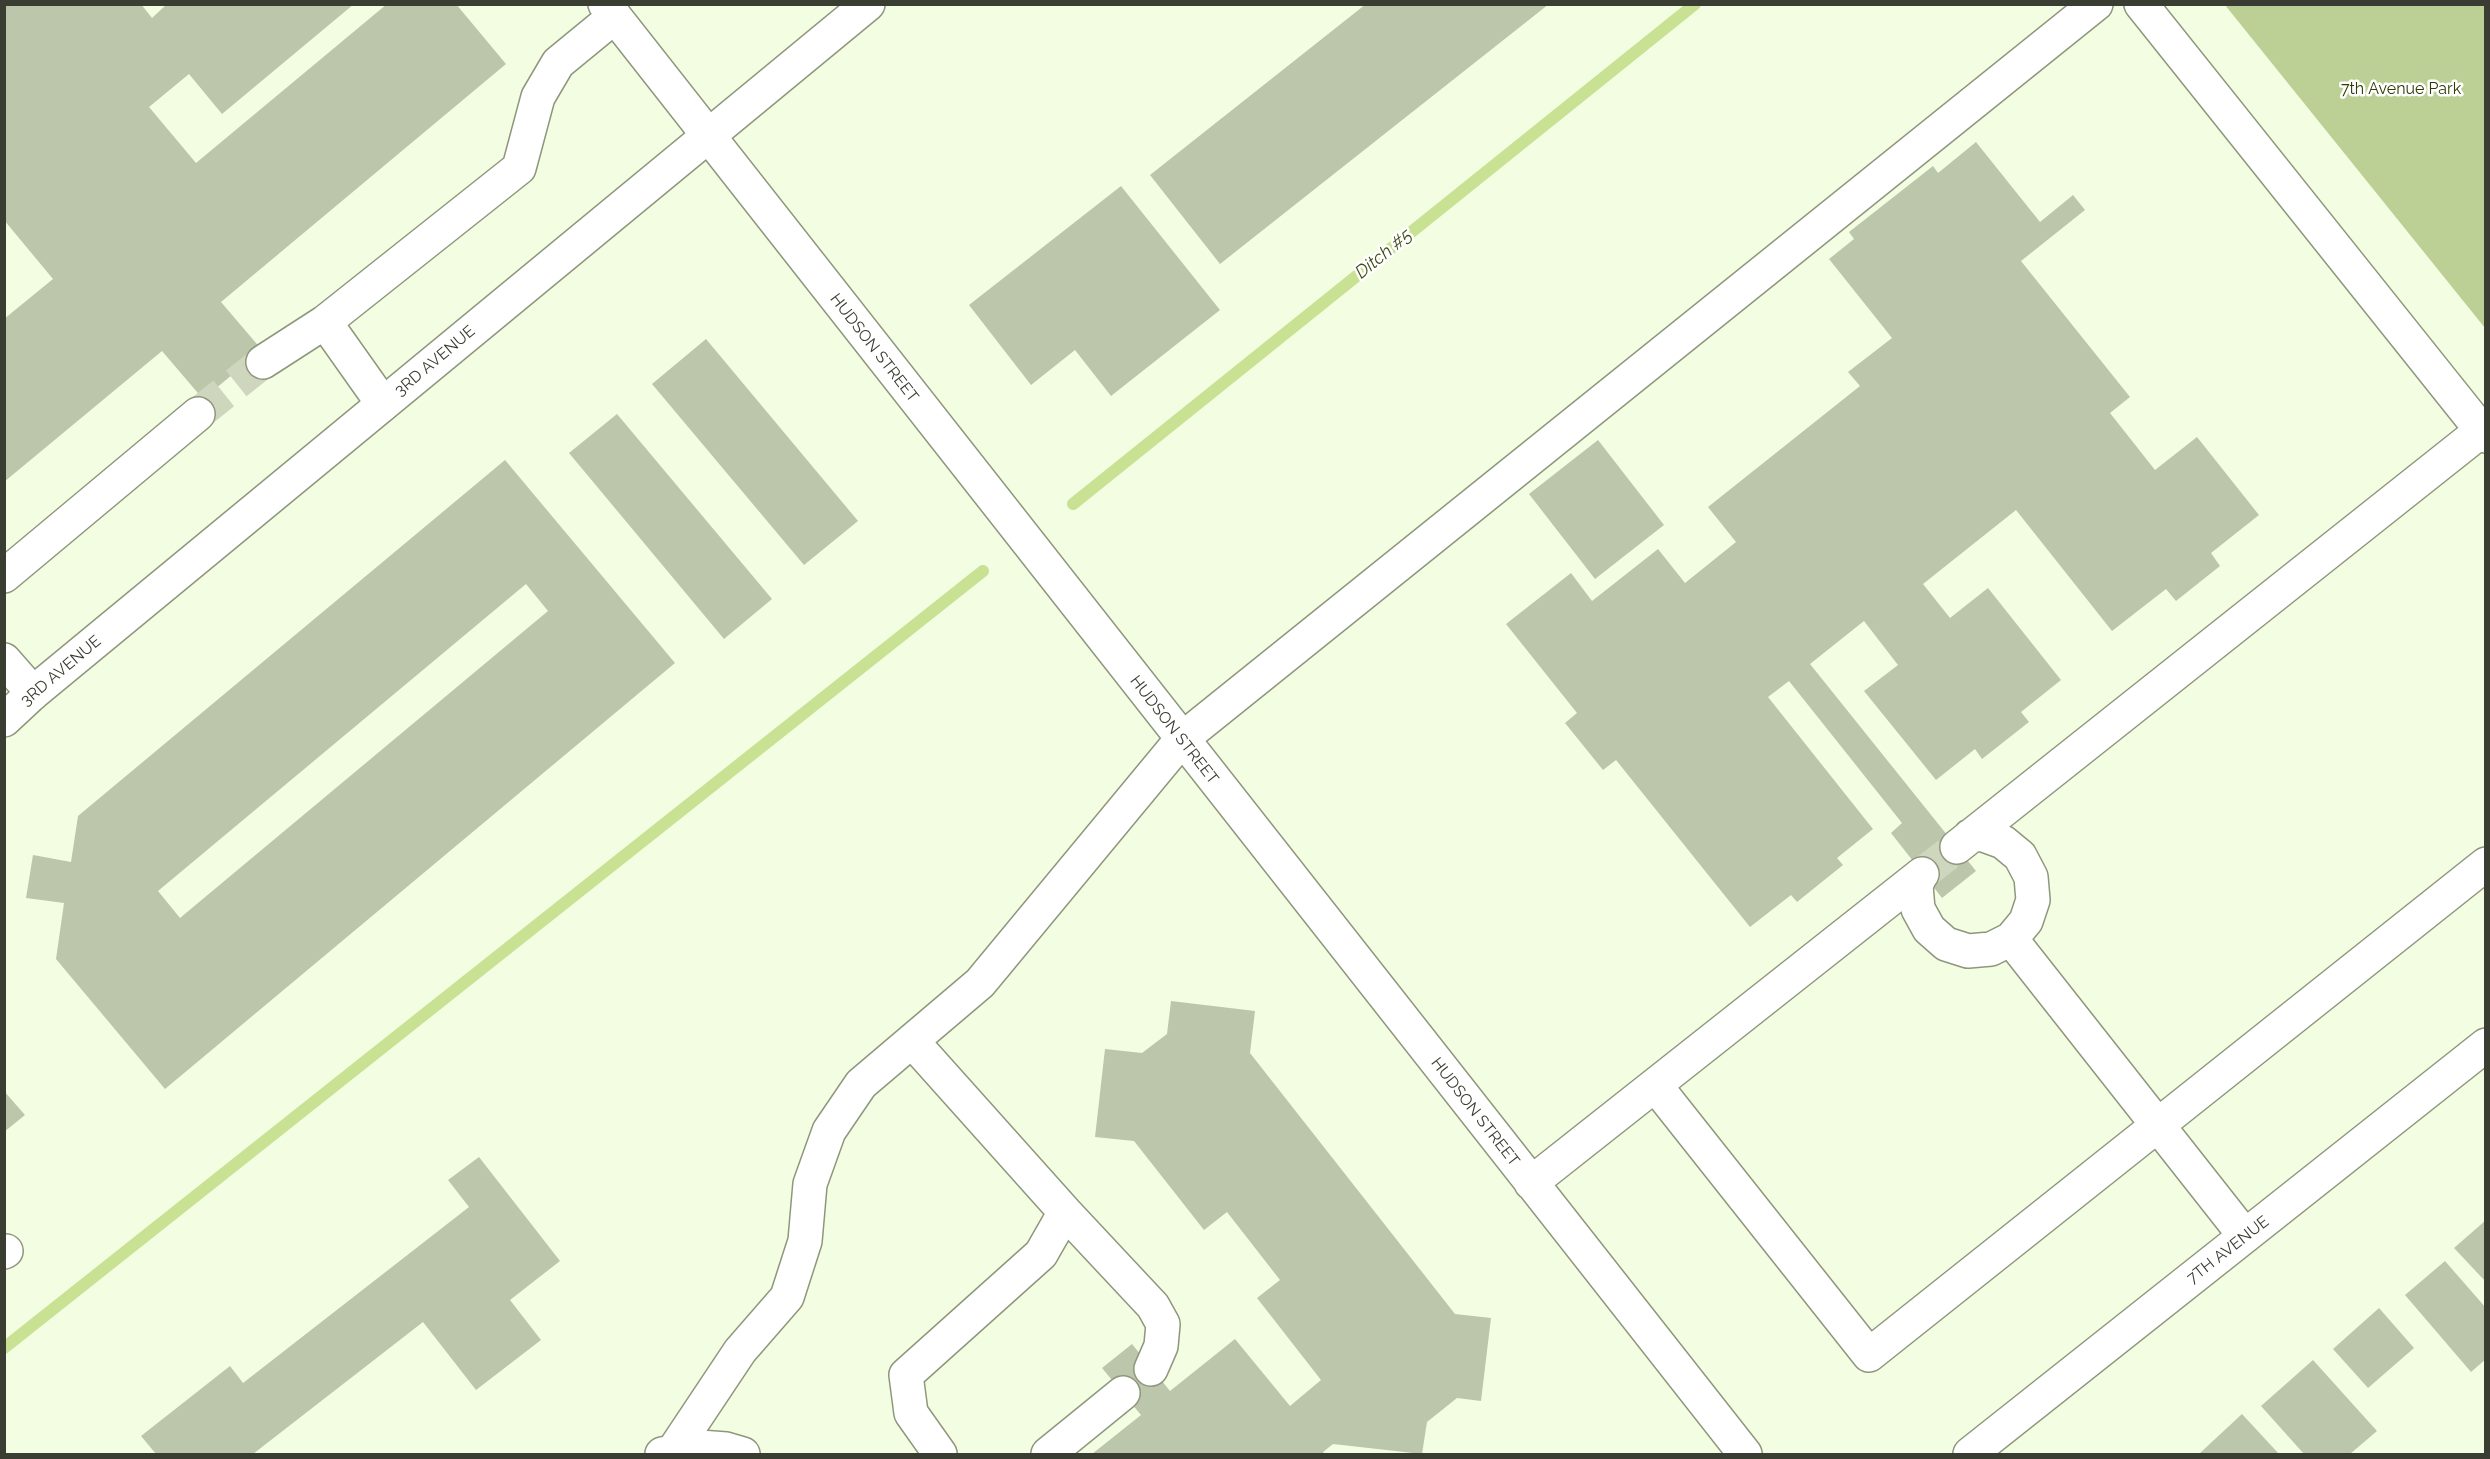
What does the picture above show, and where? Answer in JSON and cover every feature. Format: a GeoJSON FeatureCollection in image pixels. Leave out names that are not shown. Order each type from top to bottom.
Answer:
{"type":"FeatureCollection","features":[{"type":"Feature","properties":{"kind":"street","name":"3RD AVENUE"},"geometry":{"type":"LineString","coordinates":[[4,720],[33,693],[868,4]]}},
{"type":"Feature","properties":{"kind":"street"},"geometry":{"type":"LineString","coordinates":[[668,1452],[740,1351],[787,1297],[805,1241],[810,1184],[829,1131],[861,1084],[980,983],[1182,740],[2096,4]]}},
{"type":"Feature","properties":{"kind":"street"},"geometry":{"type":"LineString","coordinates":[[1531,1183],[1921,875],[1917,886],[1918,909],[1929,929],[1946,944],[1968,951],[1991,949],[2011,939],[2026,921],[2033,900],[2031,877],[2020,856],[2003,842],[1981,834],[1963,841],[2483,433],[2141,4]]}},
{"type":"Feature","properties":{"kind":"street","name":"HUDSON STREET"},"geometry":{"type":"LineString","coordinates":[[609,11],[1745,1455]]}},
{"type":"Feature","properties":{"kind":"street"},"geometry":{"type":"LineString","coordinates":[[263,362],[325,322],[519,168],[538,97],[558,63],[609,11]]}},
{"type":"Feature","properties":{"kind":"street"},"geometry":{"type":"LineString","coordinates":[[325,322],[383,404]]}},
{"type":"Feature","properties":{"kind":"street"},"geometry":{"type":"LineString","coordinates":[[4,576],[198,414]]}},
{"type":"Feature","properties":{"kind":"street"},"geometry":{"type":"LineString","coordinates":[[4,660],[33,693]]}},
{"type":"Feature","properties":{"kind":"street"},"geometry":{"type":"LineString","coordinates":[[1655,1085],[1869,1354],[2486,864]]}},
{"type":"Feature","properties":{"kind":"street"},"geometry":{"type":"LineString","coordinates":[[2011,939],[2245,1236]]}},
{"type":"Feature","properties":{"kind":"street"},"geometry":{"type":"LineString","coordinates":[[912,1041],[1065,1212],[1154,1306],[1163,1324],[1161,1346],[1151,1369]]}},
{"type":"Feature","properties":{"kind":"street","name":"7TH AVENUE"},"geometry":{"type":"LineString","coordinates":[[1970,1455],[2486,1045]]}},
{"type":"Feature","properties":{"kind":"street"},"geometry":{"type":"LineString","coordinates":[[940,1455],[911,1413],[906,1375],[1041,1254],[1065,1212]]}},
{"type":"Feature","properties":{"kind":"street"},"geometry":{"type":"LineString","coordinates":[[1048,1455],[1123,1393]]}},
{"type":"Feature","properties":{"kind":"street"},"geometry":{"type":"LineString","coordinates":[[668,1452],[700,1447],[726,1449],[742,1455]]}},
{"type":"Feature","properties":{"kind":"green space","name":"7th Avenue Park"},"geometry":{"type":"Polygon","coordinates":[[[2225,5],[2485,5],[2485,328],[2225,5]]]}},
{"type":"Feature","properties":{"kind":"building"},"geometry":{"type":"Polygon","coordinates":[[[4,4],[141,4],[152,18],[167,4],[354,4],[222,114],[189,74],[149,107],[196,163],[387,4],[456,4],[506,64],[221,302],[262,350],[203,399],[162,351],[4,482],[4,319],[53,279],[4,220],[4,4]]]}},
{"type":"Feature","properties":{"kind":"building"},"geometry":{"type":"Polygon","coordinates":[[[1366,4],[1549,4],[1220,264],[1150,175],[1366,4]]]}},
{"type":"Feature","properties":{"kind":"building"},"geometry":{"type":"Polygon","coordinates":[[[1976,142],[2040,222],[2073,195],[2085,210],[2021,261],[2130,397],[2110,413],[2155,470],[2197,437],[2259,515],[2211,553],[2220,566],[2176,601],[2166,589],[2112,631],[2016,510],[1923,584],[1950,618],[1988,588],[2061,680],[2021,712],[2029,722],[1982,759],[1975,749],[1936,780],[1864,691],[1898,665],[1864,621],[1810,664],[1976,871],[1942,898],[1891,833],[1902,823],[1789,681],[1768,697],[1873,829],[1837,858],[1843,865],[1797,902],[1791,895],[1750,927],[1616,760],[1603,770],[1565,723],[1577,713],[1506,624],[1571,573],[1592,601],[1658,549],[1685,583],[1736,542],[1708,507],[1860,386],[1848,372],[1892,338],[1829,259],[1854,239],[1849,232],[1933,166],[1938,173],[1976,142]]]}},
{"type":"Feature","properties":{"kind":"building"},"geometry":{"type":"Polygon","coordinates":[[[1121,186],[1220,310],[1111,396],[1075,350],[1031,385],[969,305],[1121,186]]]}},
{"type":"Feature","properties":{"kind":"building"},"geometry":{"type":"Polygon","coordinates":[[[706,339],[858,521],[804,565],[652,384],[706,339]]]}},
{"type":"Feature","properties":{"kind":"building"},"geometry":{"type":"Polygon","coordinates":[[[617,414],[772,599],[724,639],[569,453],[617,414]]]}},
{"type":"Feature","properties":{"kind":"building"},"geometry":{"type":"Polygon","coordinates":[[[1598,440],[1664,525],[1595,579],[1529,494],[1598,440]]]}},
{"type":"Feature","properties":{"kind":"building"},"geometry":{"type":"Polygon","coordinates":[[[505,460],[675,663],[165,1089],[56,959],[64,903],[26,898],[33,855],[71,862],[78,816],[505,460]],[[526,584],[158,891],[180,918],[548,611],[526,584]]]}},
{"type":"Feature","properties":{"kind":"building"},"geometry":{"type":"Polygon","coordinates":[[[1171,1001],[1255,1011],[1250,1053],[1455,1314],[1491,1318],[1481,1401],[1457,1398],[1427,1422],[1422,1454],[1333,1444],[1323,1452],[1325,1454],[1092,1454],[1141,1415],[1102,1368],[1132,1344],[1170,1391],[1235,1339],[1290,1406],[1321,1380],[1257,1298],[1280,1280],[1227,1212],[1204,1230],[1134,1141],[1095,1137],[1105,1049],[1142,1053],[1167,1034],[1171,1001]]]}},
{"type":"Feature","properties":{"kind":"building"},"geometry":{"type":"Polygon","coordinates":[[[4,1091],[25,1115],[4,1132],[4,1091]]]}},
{"type":"Feature","properties":{"kind":"building"},"geometry":{"type":"Polygon","coordinates":[[[479,1157],[560,1261],[510,1300],[541,1340],[476,1390],[423,1322],[253,1454],[156,1454],[141,1436],[230,1366],[243,1383],[469,1207],[448,1180],[479,1157]]]}},
{"type":"Feature","properties":{"kind":"building"},"geometry":{"type":"Polygon","coordinates":[[[2486,1220],[2486,1282],[2454,1248],[2486,1220]]]}},
{"type":"Feature","properties":{"kind":"building"},"geometry":{"type":"Polygon","coordinates":[[[2445,1261],[2486,1308],[2486,1359],[2471,1372],[2405,1295],[2445,1261]]]}},
{"type":"Feature","properties":{"kind":"building"},"geometry":{"type":"Polygon","coordinates":[[[2379,1308],[2414,1348],[2368,1388],[2333,1349],[2379,1308]]]}},
{"type":"Feature","properties":{"kind":"building"},"geometry":{"type":"Polygon","coordinates":[[[2313,1360],[2377,1431],[2350,1454],[2304,1454],[2261,1406],[2313,1360]]]}},
{"type":"Feature","properties":{"kind":"building"},"geometry":{"type":"Polygon","coordinates":[[[2242,1414],[2279,1454],[2200,1453],[2242,1414]]]}},
{"type":"Feature","properties":{"kind":"waterway","name":"Ditch #5"},"geometry":{"type":"LineString","coordinates":[[1073,504],[1695,4]]}},
{"type":"Feature","properties":{"kind":"waterway"},"geometry":{"type":"LineString","coordinates":[[4,1348],[983,571]]}},
{"type":"Feature","properties":{"kind":"tunnel"},"geometry":{"type":"LineString","coordinates":[[198,414],[263,362]]}},
{"type":"Feature","properties":{"kind":"tunnel"},"geometry":{"type":"LineString","coordinates":[[1922,874],[1957,847]]}}]}
